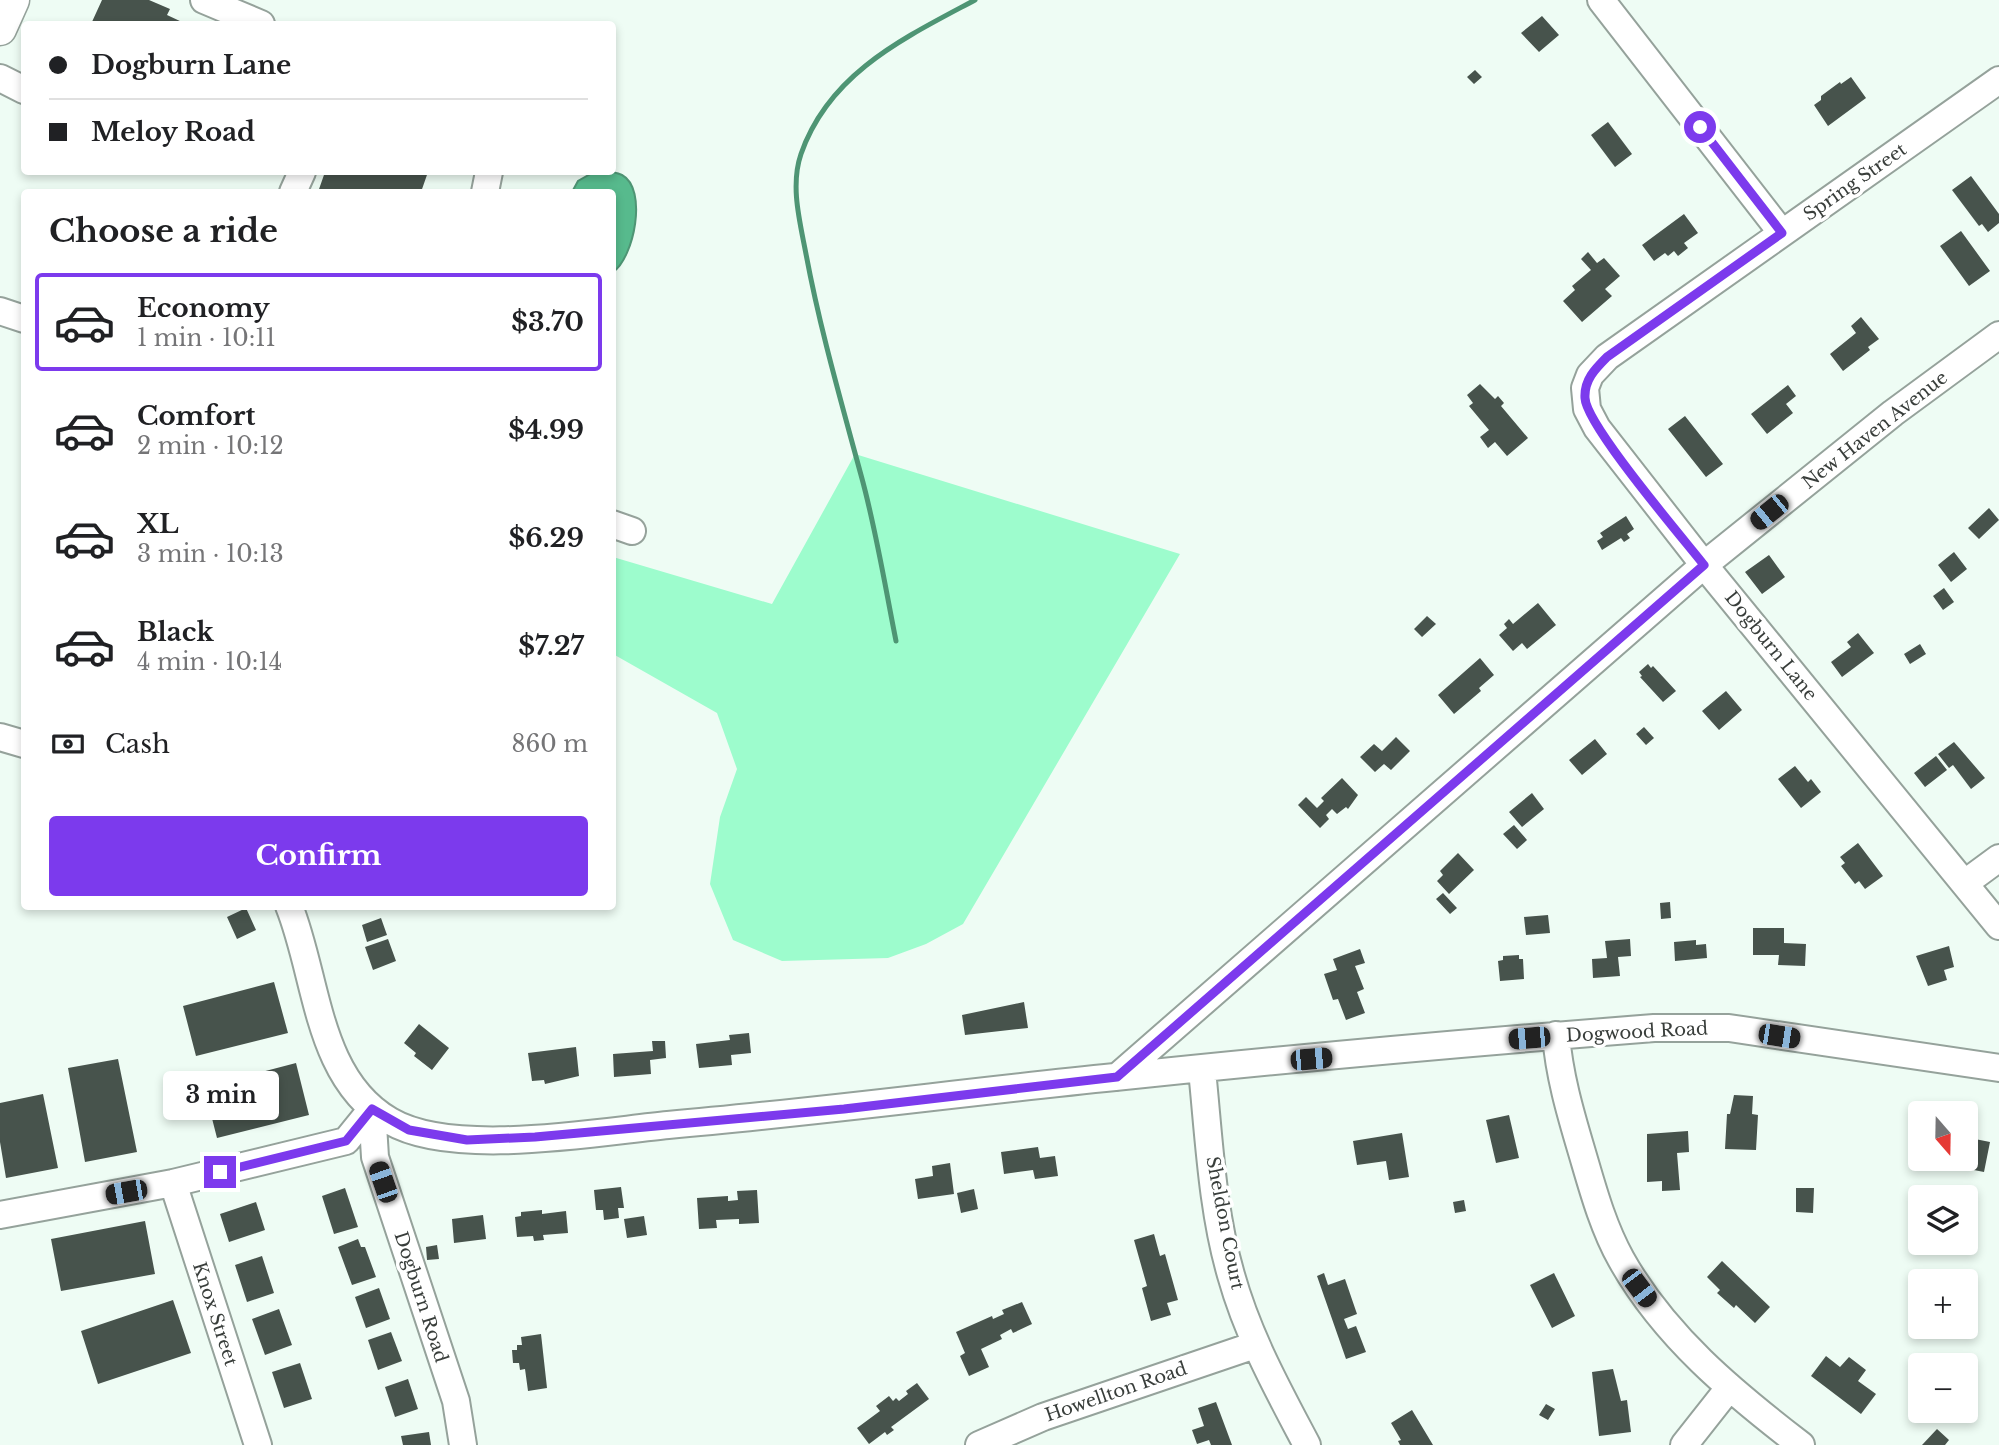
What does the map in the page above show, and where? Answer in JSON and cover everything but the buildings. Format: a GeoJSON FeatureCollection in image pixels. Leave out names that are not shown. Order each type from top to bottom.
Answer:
{"type":"FeatureCollection","features":[{"type":"Feature","properties":{"kind":"street"},"geometry":{"type":"LineString","coordinates":[[1601,0],[1782,233]]}},
{"type":"Feature","properties":{"kind":"street"},"geometry":{"type":"LineString","coordinates":[[207,9],[250,21]]}},
{"type":"Feature","properties":{"kind":"street"},"geometry":{"type":"LineString","coordinates":[[0,78],[21,88]]}},
{"type":"Feature","properties":{"kind":"street","name":"Spring Street"},"geometry":{"type":"LineString","coordinates":[[1607,357],[1999,80]]}},
{"type":"Feature","properties":{"kind":"street"},"geometry":{"type":"LineString","coordinates":[[0,311],[21,318]]}},
{"type":"Feature","properties":{"kind":"street","name":"New Haven Avenue"},"geometry":{"type":"LineString","coordinates":[[1117,1077],[1704,565],[1893,413],[1999,335]]}},
{"type":"Feature","properties":{"kind":"street","name":"Dogburn Lane"},"geometry":{"type":"LineString","coordinates":[[1607,357],[1590,375],[1585,388],[1584,399],[1591,419],[1704,565],[1999,926]]}},
{"type":"Feature","properties":{"kind":"street"},"geometry":{"type":"LineString","coordinates":[[0,737],[21,743]]}},
{"type":"Feature","properties":{"kind":"street"},"geometry":{"type":"LineString","coordinates":[[1965,883],[1999,858]]}},
{"type":"Feature","properties":{"kind":"street","name":"Dogwood Road"},"geometry":{"type":"LineString","coordinates":[[291,910],[299,932],[320,1016],[337,1060],[356,1093],[372,1109],[409,1130],[467,1140],[535,1137],[844,1109],[1117,1077],[1654,1028],[1729,1028],[1999,1068]]}},
{"type":"Feature","properties":{"kind":"street"},"geometry":{"type":"LineString","coordinates":[[1556,1035],[1558,1058],[1576,1133],[1602,1214],[1620,1257],[1662,1318],[1709,1370],[1801,1445]]}},
{"type":"Feature","properties":{"kind":"street","name":"Sheldon Court"},"geometry":{"type":"LineString","coordinates":[[1202,1070],[1214,1183],[1231,1274],[1255,1345],[1307,1445]]}},
{"type":"Feature","properties":{"kind":"street"},"geometry":{"type":"LineString","coordinates":[[0,1215],[173,1183],[346,1141],[372,1109]]}},
{"type":"Feature","properties":{"kind":"street","name":"Dogburn Road"},"geometry":{"type":"LineString","coordinates":[[372,1109],[374,1157],[456,1401],[463,1445]]}},
{"type":"Feature","properties":{"kind":"street","name":"Knox Street"},"geometry":{"type":"LineString","coordinates":[[173,1183],[258,1445]]}},
{"type":"Feature","properties":{"kind":"street","name":"Howellton Road"},"geometry":{"type":"LineString","coordinates":[[979,1445],[1043,1417],[1255,1345]]}},
{"type":"Feature","properties":{"kind":"street"},"geometry":{"type":"LineString","coordinates":[[1684,1445],[1729,1388]]}},
{"type":"Feature","properties":{"kind":"shaded area"},"geometry":{"type":"Polygon","coordinates":[[[616,173],[630,183],[635,194],[632,239],[627,253],[616,269],[616,189],[574,189],[578,181],[589,175],[616,173]]]}},
{"type":"Feature","properties":{"kind":"shaded area"},"geometry":{"type":"Polygon","coordinates":[[[855,454],[1180,554],[963,924],[926,944],[888,958],[782,961],[733,940],[710,884],[720,817],[737,769],[717,713],[616,656],[616,558],[772,604],[855,454]]]}},
{"type":"Feature","properties":{"kind":"waterway"},"geometry":{"type":"LineString","coordinates":[[896,641],[871,516],[812,282],[797,204],[796,179],[801,154],[814,126],[830,101],[850,80],[896,44],[975,0]]}},
{"type":"Feature","properties":{"kind":"route"},"geometry":{"type":"LineString","coordinates":[[220,1172],[346,1141],[372,1109],[393,1124],[409,1130],[467,1140],[535,1137],[844,1109],[1117,1077],[1704,565],[1597,428],[1584,399],[1590,375],[1607,357],[1782,233],[1700,127]]}}]}
